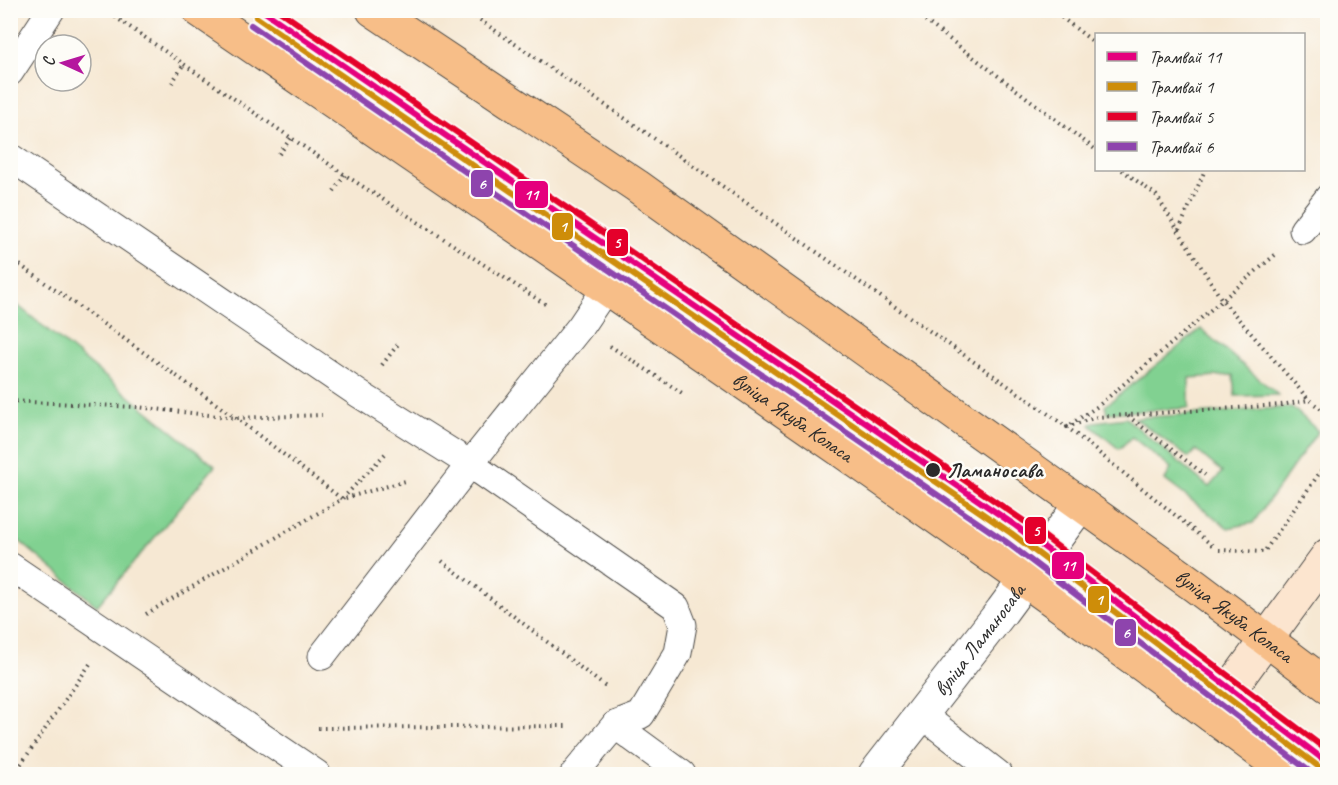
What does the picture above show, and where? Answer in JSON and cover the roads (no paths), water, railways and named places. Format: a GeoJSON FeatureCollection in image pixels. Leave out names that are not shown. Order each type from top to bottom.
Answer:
{"type":"FeatureCollection","features":[{"type":"Feature","properties":{"kind":"main road","name":"вуліца Якуба Коласа"},"geometry":{"type":"LineString","coordinates":[[199,10],[607,287],[1025,579],[1288,774]]}},
{"type":"Feature","properties":{"kind":"main road","name":"вуліца Якуба Коласа"},"geometry":{"type":"LineString","coordinates":[[373,10],[637,186],[1081,504],[1328,686]]}},
{"type":"Feature","properties":{"kind":"main road"},"geometry":{"type":"LineString","coordinates":[[1211,715],[1328,555]]}},
{"type":"Feature","properties":{"kind":"street","name":"вуліца Ламаносава"},"geometry":{"type":"LineString","coordinates":[[875,774],[1081,504]]}},
{"type":"Feature","properties":{"kind":"lane"},"geometry":{"type":"LineString","coordinates":[[10,72],[51,10]]}},
{"type":"Feature","properties":{"kind":"lane"},"geometry":{"type":"LineString","coordinates":[[10,157],[379,407],[470,464],[676,607],[683,625],[678,653],[641,715],[615,725],[574,774]]}},
{"type":"Feature","properties":{"kind":"lane"},"geometry":{"type":"LineString","coordinates":[[1303,230],[1328,198]]}},
{"type":"Feature","properties":{"kind":"lane"},"geometry":{"type":"LineString","coordinates":[[322,656],[470,464],[580,327],[607,287]]}},
{"type":"Feature","properties":{"kind":"lane"},"geometry":{"type":"LineString","coordinates":[[10,566],[317,774]]}},
{"type":"Feature","properties":{"kind":"lane"},"geometry":{"type":"LineString","coordinates":[[921,714],[998,774]]}},
{"type":"Feature","properties":{"kind":"lane"},"geometry":{"type":"LineString","coordinates":[[615,725],[682,774]]}},
{"type":"Feature","properties":{"kind":"tram line","name":"11"},"geometry":{"type":"LineString","coordinates":[[262,10],[1016,526],[1328,763]]}},
{"type":"Feature","properties":{"kind":"tram line","name":"5"},"geometry":{"type":"LineString","coordinates":[[278,10],[1021,519],[1328,751]]}},
{"type":"Feature","properties":{"kind":"tram line","name":"1"},"geometry":{"type":"LineString","coordinates":[[256,17],[1011,533],[1323,770]]}},
{"type":"Feature","properties":{"kind":"tram line","name":"6"},"geometry":{"type":"LineString","coordinates":[[251,25],[1005,541],[1313,774]]}},
{"type":"Feature","properties":{"kind":"place","name":"Ламаносава"},"geometry":{"type":"Point","coordinates":[933,470]}}]}
